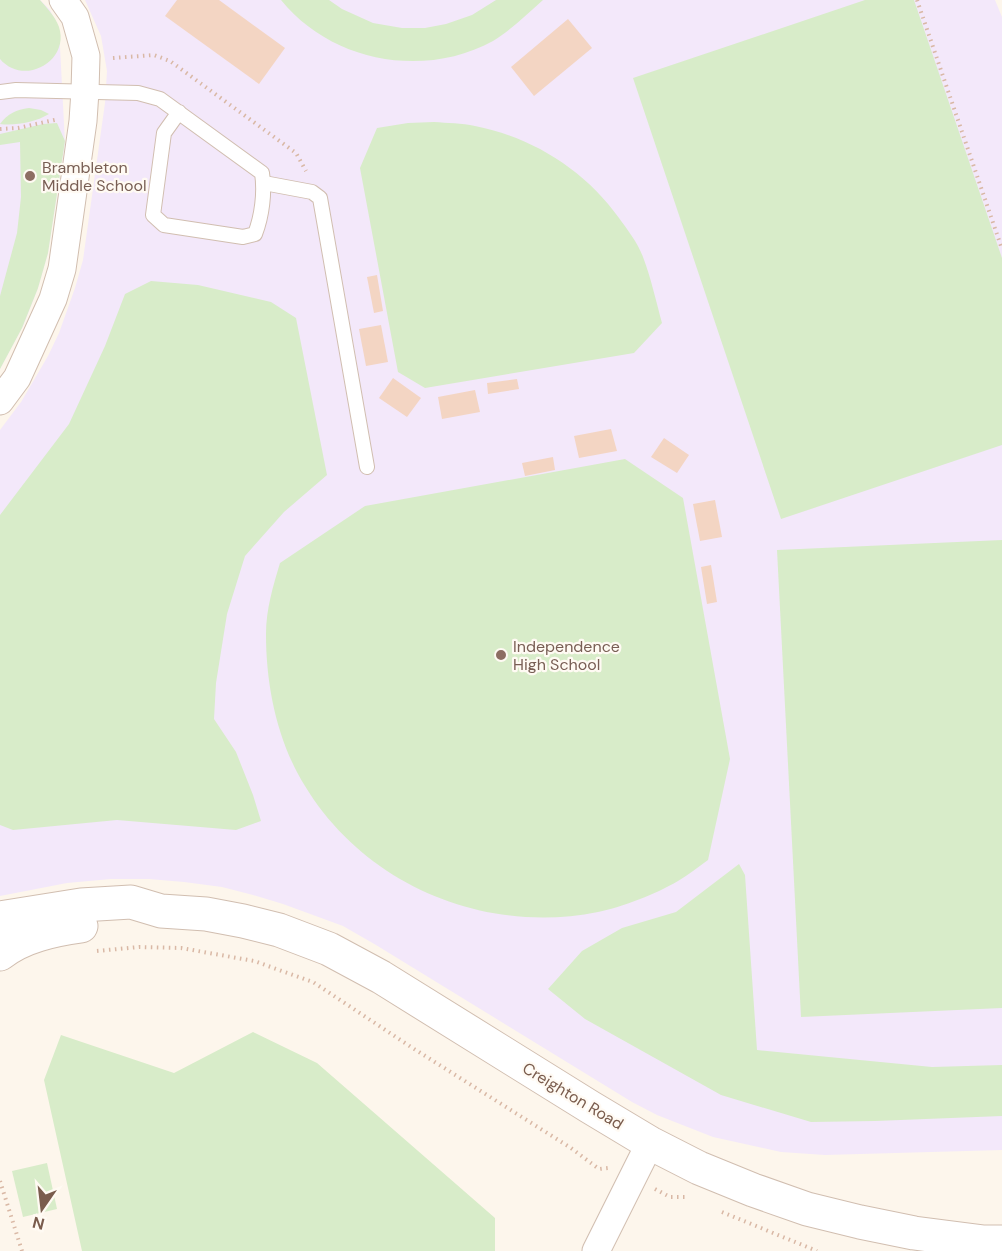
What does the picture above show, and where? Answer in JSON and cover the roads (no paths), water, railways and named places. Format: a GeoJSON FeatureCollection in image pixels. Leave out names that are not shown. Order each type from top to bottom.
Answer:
{"type":"FeatureCollection","features":[{"type":"Feature","properties":{"kind":"street"},"geometry":{"type":"LineString","coordinates":[[0,401],[17,378],[53,299],[62,269],[83,121],[86,56],[75,17],[63,0]]}},
{"type":"Feature","properties":{"kind":"street","name":"Creighton Road"},"geometry":{"type":"LineString","coordinates":[[0,918],[81,905],[131,902],[161,911],[206,914],[279,930],[329,950],[381,977],[590,1107],[650,1143],[699,1168],[807,1209],[860,1222],[914,1233],[984,1242],[1002,1242]]}},
{"type":"Feature","properties":{"kind":"street","name":"Creighton Road"},"geometry":{"type":"LineString","coordinates":[[0,954],[7,948],[46,932],[97,923],[131,922],[161,911]]}},
{"type":"Feature","properties":{"kind":"street"},"geometry":{"type":"LineString","coordinates":[[596,1251],[650,1143]]}},
{"type":"Feature","properties":{"kind":"lane"},"geometry":{"type":"LineString","coordinates":[[0,92],[16,90],[138,93],[160,99],[179,112],[262,173],[264,183],[259,224],[255,234],[243,237],[164,225],[153,215],[164,133],[179,112]]}},
{"type":"Feature","properties":{"kind":"lane"},"geometry":{"type":"LineString","coordinates":[[264,183],[312,192],[320,198],[368,467]]}},
{"type":"Feature","properties":{"kind":"place","name":"Brambleton Middle School"},"geometry":{"type":"Point","coordinates":[30,176]}},
{"type":"Feature","properties":{"kind":"place","name":"Independence High School"},"geometry":{"type":"Point","coordinates":[501,655]}}]}
